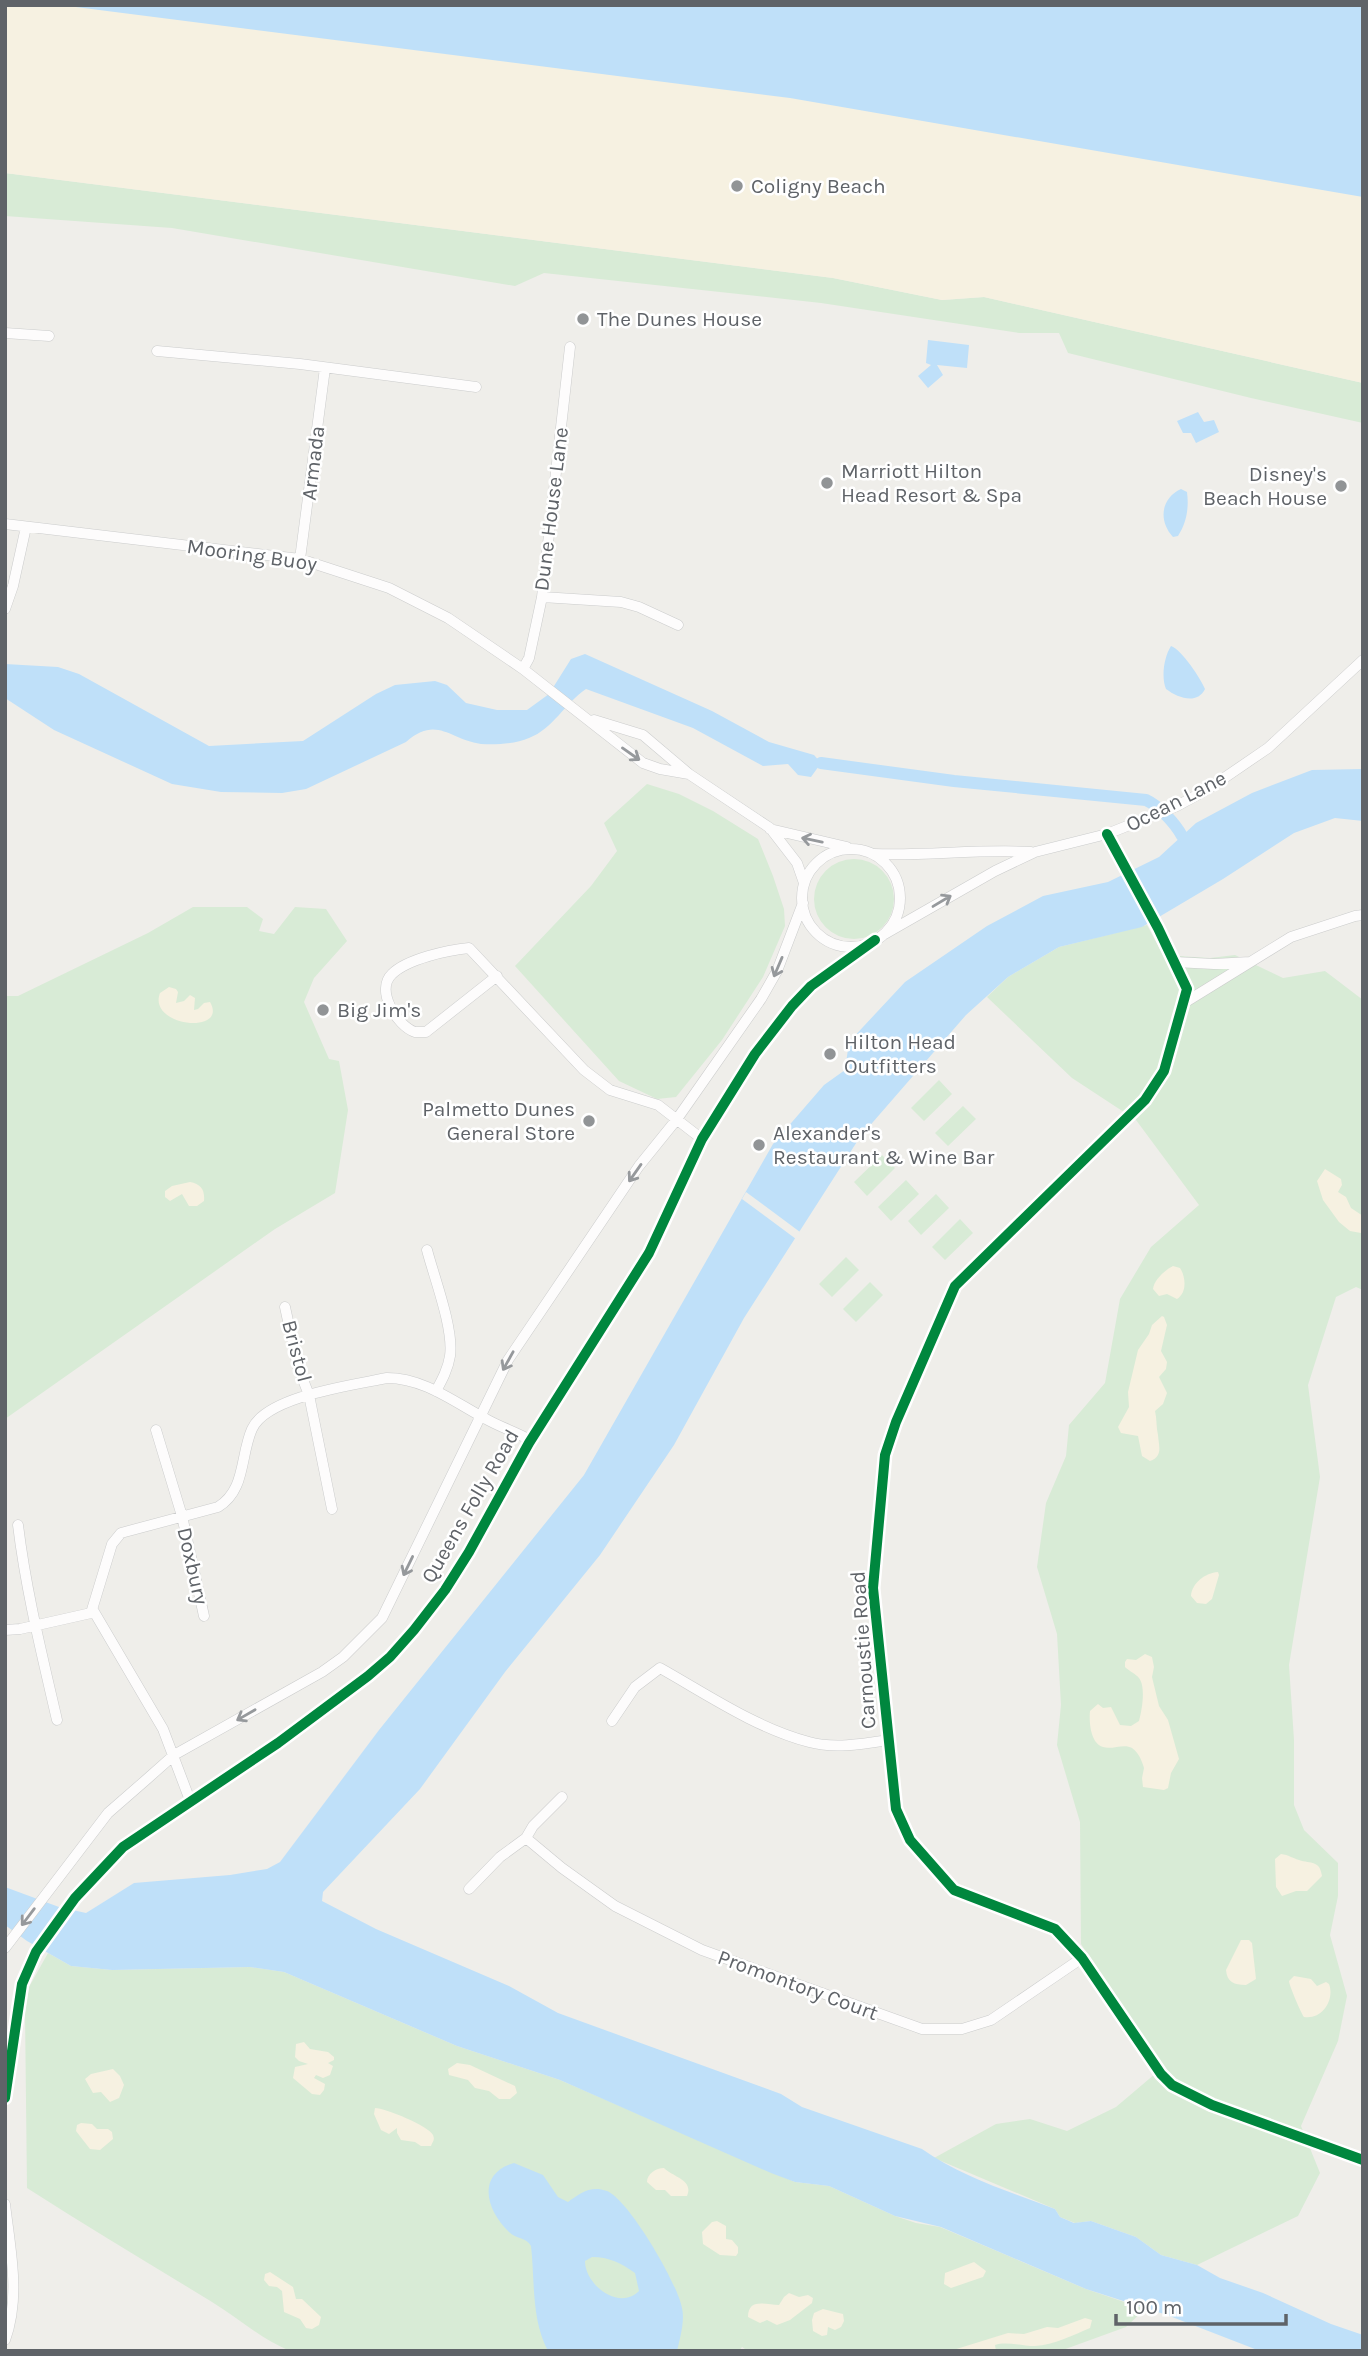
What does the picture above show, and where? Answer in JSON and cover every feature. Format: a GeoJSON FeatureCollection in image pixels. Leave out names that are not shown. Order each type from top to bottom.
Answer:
{"type":"FeatureCollection","features":[{"type":"Feature","properties":{"kind":"street"},"geometry":{"type":"LineString","coordinates":[[5,333],[49,336]]}},
{"type":"Feature","properties":{"kind":"street","name":"Dune House Lane"},"geometry":{"type":"LineString","coordinates":[[523,669],[529,658],[542,597],[570,347]]}},
{"type":"Feature","properties":{"kind":"street"},"geometry":{"type":"LineString","coordinates":[[157,351],[476,387]]}},
{"type":"Feature","properties":{"kind":"street","name":"Armada"},"geometry":{"type":"LineString","coordinates":[[300,559],[325,368]]}},
{"type":"Feature","properties":{"kind":"street","name":"Mooring Buoy"},"geometry":{"type":"LineString","coordinates":[[5,524],[300,559],[389,588],[448,618],[523,669],[643,763],[689,774]]}},
{"type":"Feature","properties":{"kind":"street"},"geometry":{"type":"LineString","coordinates":[[5,609],[26,527]]}},
{"type":"Feature","properties":{"kind":"street"},"geometry":{"type":"LineString","coordinates":[[542,597],[621,602],[678,625]]}},
{"type":"Feature","properties":{"kind":"street","name":"Ocean Lane"},"geometry":{"type":"LineString","coordinates":[[879,938],[974,882],[1035,852],[1107,834],[1142,821],[1218,784],[1268,748],[1363,660]]}},
{"type":"Feature","properties":{"kind":"street","name":"Mooring Buoy"},"geometry":{"type":"LineString","coordinates":[[584,715],[598,722],[624,727],[643,735],[689,774],[769,828],[788,835],[855,849]]}},
{"type":"Feature","properties":{"kind":"street","name":"Mooring Buoy"},"geometry":{"type":"LineString","coordinates":[[769,828],[797,863],[804,885]]}},
{"type":"Feature","properties":{"kind":"street","name":"Carnoustie Road"},"geometry":{"type":"LineString","coordinates":[[1107,834],[1175,962],[1187,989],[1184,1003],[1164,1071],[1145,1100],[955,1286],[896,1422],[885,1455],[873,1588],[896,1809],[910,1840],[954,1889],[1055,1930],[1082,1958],[1161,2074],[1172,2085],[1212,2105],[1363,2160]]}},
{"type":"Feature","properties":{"kind":"street"},"geometry":{"type":"LineString","coordinates":[[843,849],[872,853],[890,869],[897,880],[897,916],[879,938],[866,944],[848,947],[829,941],[808,922],[803,903],[804,885],[820,860],[843,849]]}},
{"type":"Feature","properties":{"kind":"street","name":"Ocean Lane"},"geometry":{"type":"LineString","coordinates":[[872,853],[907,855],[1004,850],[1035,852]]}},
{"type":"Feature","properties":{"kind":"street","name":"Queens Folly Road"},"geometry":{"type":"LineString","coordinates":[[8,1944],[108,1813],[174,1755],[322,1672],[367,1635],[382,1618],[508,1360],[639,1166],[677,1119],[770,984],[803,903]]}},
{"type":"Feature","properties":{"kind":"street"},"geometry":{"type":"LineString","coordinates":[[1184,1003],[1292,937],[1355,915],[1363,915]]}},
{"type":"Feature","properties":{"kind":"street","name":"Queens Folly Road"},"geometry":{"type":"LineString","coordinates":[[5,2098],[22,1984],[36,1952],[75,1898],[124,1847],[278,1743],[390,1657],[445,1590],[469,1552],[530,1440],[649,1253],[702,1139],[755,1054],[792,1006],[822,977],[879,938]]}},
{"type":"Feature","properties":{"kind":"street"},"geometry":{"type":"LineString","coordinates":[[496,976],[426,1032],[416,1032],[403,1025],[386,997],[386,986],[391,974],[442,951],[469,948],[496,976],[584,1070],[610,1090],[651,1102],[702,1139]]}},
{"type":"Feature","properties":{"kind":"street"},"geometry":{"type":"LineString","coordinates":[[1175,962],[1251,962]]}},
{"type":"Feature","properties":{"kind":"street"},"geometry":{"type":"LineString","coordinates":[[427,1250],[451,1349],[447,1369],[436,1391]]}},
{"type":"Feature","properties":{"kind":"street","name":"Bristol"},"geometry":{"type":"LineString","coordinates":[[285,1307],[298,1367],[309,1395],[332,1509]]}},
{"type":"Feature","properties":{"kind":"street"},"geometry":{"type":"LineString","coordinates":[[5,1630],[91,1613],[112,1544],[121,1532],[218,1507],[231,1497],[237,1486],[253,1427],[268,1413],[290,1400],[387,1378],[415,1381],[530,1440]]}},
{"type":"Feature","properties":{"kind":"street","name":"Doxbury"},"geometry":{"type":"LineString","coordinates":[[156,1430],[181,1516],[204,1616]]}},
{"type":"Feature","properties":{"kind":"street"},"geometry":{"type":"LineString","coordinates":[[18,1525],[35,1625],[58,1720]]}},
{"type":"Feature","properties":{"kind":"street"},"geometry":{"type":"LineString","coordinates":[[93,1610],[163,1729],[191,1803]]}},
{"type":"Feature","properties":{"kind":"street"},"geometry":{"type":"LineString","coordinates":[[612,1721],[635,1686],[660,1668],[759,1724],[810,1743],[852,1746],[889,1741]]}},
{"type":"Feature","properties":{"kind":"street"},"geometry":{"type":"LineString","coordinates":[[469,1889],[500,1857],[526,1838],[533,1826],[562,1797]]}},
{"type":"Feature","properties":{"kind":"street","name":"Promontory Court"},"geometry":{"type":"LineString","coordinates":[[526,1838],[615,1906],[702,1950],[922,2029],[962,2029],[991,2020],[1082,1958]]}},
{"type":"Feature","properties":{"kind":"street"},"geometry":{"type":"LineString","coordinates":[[5,2204],[14,2277],[12,2306],[5,2340]]}},
{"type":"Feature","properties":{"kind":"green space"},"geometry":{"type":"Polygon","coordinates":[[[5,173],[833,278],[942,300],[984,297],[1363,383],[1363,423],[1068,353],[1059,333],[1019,333],[821,303],[544,273],[515,286],[172,228],[5,216],[5,173]]]}},
{"type":"Feature","properties":{"kind":"green space"},"geometry":{"type":"Polygon","coordinates":[[[647,784],[679,794],[758,839],[784,909],[785,926],[763,977],[722,1040],[676,1097],[657,1099],[619,1081],[515,966],[591,886],[617,851],[604,823],[647,784]]]}},
{"type":"Feature","properties":{"kind":"green space"},"geometry":{"type":"Polygon","coordinates":[[[854,859],[869,862],[882,871],[891,884],[894,899],[891,914],[882,927],[869,936],[854,939],[839,936],[826,927],[817,914],[814,899],[817,884],[826,871],[839,862],[854,859]]]}},
{"type":"Feature","properties":{"kind":"green space"},"geometry":{"type":"Polygon","coordinates":[[[193,907],[247,907],[263,919],[259,931],[274,934],[295,907],[326,909],[347,941],[314,978],[304,1002],[329,1059],[339,1061],[348,1110],[335,1193],[275,1229],[5,1419],[5,996],[18,996],[148,933],[193,907]]]}},
{"type":"Feature","properties":{"kind":"green space"},"geometry":{"type":"Polygon","coordinates":[[[1147,925],[1163,955],[1210,958],[1235,955],[1283,978],[1325,971],[1363,1000],[1363,1290],[1356,1287],[1336,1297],[1308,1385],[1320,1477],[1289,1665],[1294,1740],[1294,1805],[1304,1830],[1338,1863],[1338,1896],[1330,1935],[1347,1996],[1338,2041],[1301,2126],[1320,2173],[1298,2216],[1197,2265],[1161,2255],[1136,2237],[1091,2221],[1075,2223],[1060,2217],[1055,2209],[934,2158],[996,2124],[1030,2119],[1067,2131],[1116,2107],[1162,2068],[1081,1944],[1080,1822],[1057,1745],[1061,1705],[1057,1634],[1037,1567],[1046,1503],[1066,1456],[1069,1425],[1105,1383],[1120,1299],[1151,1247],[1199,1205],[1136,1120],[1072,1078],[987,997],[1008,977],[1059,947],[1147,925]]]}},
{"type":"Feature","properties":{"kind":"green space"},"geometry":{"type":"Polygon","coordinates":[[[939,1080],[952,1094],[924,1121],[911,1108],[939,1080]]]}},
{"type":"Feature","properties":{"kind":"green space"},"geometry":{"type":"Polygon","coordinates":[[[963,1106],[976,1119],[948,1146],[935,1133],[963,1106]]]}},
{"type":"Feature","properties":{"kind":"green space"},"geometry":{"type":"Polygon","coordinates":[[[882,1155],[895,1168],[867,1196],[854,1182],[882,1155]]]}},
{"type":"Feature","properties":{"kind":"green space"},"geometry":{"type":"Polygon","coordinates":[[[906,1180],[919,1194],[891,1221],[878,1207],[906,1180]]]}},
{"type":"Feature","properties":{"kind":"green space"},"geometry":{"type":"Polygon","coordinates":[[[936,1194],[949,1208],[921,1235],[908,1221],[936,1194]]]}},
{"type":"Feature","properties":{"kind":"green space"},"geometry":{"type":"Polygon","coordinates":[[[960,1219],[973,1233],[945,1260],[932,1247],[960,1219]]]}},
{"type":"Feature","properties":{"kind":"green space"},"geometry":{"type":"Polygon","coordinates":[[[846,1257],[859,1270],[832,1297],[819,1284],[846,1257]]]}},
{"type":"Feature","properties":{"kind":"green space"},"geometry":{"type":"Polygon","coordinates":[[[870,1282],[883,1295],[856,1322],[843,1309],[870,1282]]]}},
{"type":"Feature","properties":{"kind":"green space"},"geometry":{"type":"Polygon","coordinates":[[[48,1953],[71,1966],[112,1970],[250,1967],[284,1972],[457,2046],[560,2080],[795,2182],[829,2186],[895,2216],[940,2227],[1086,2289],[1145,2309],[1126,2327],[1060,2351],[748,2351],[742,2347],[739,2351],[290,2351],[269,2341],[212,2302],[27,2188],[25,2012],[29,1987],[48,1953]]]}},
{"type":"Feature","properties":{"kind":"sand","name":"Coligny Beach"},"geometry":{"type":"Polygon","coordinates":[[[5,5],[742,5],[1363,83],[1363,383],[984,297],[942,300],[833,278],[5,173],[5,5]]]}},
{"type":"Feature","properties":{"kind":"sand"},"geometry":{"type":"Polygon","coordinates":[[[169,987],[178,992],[176,1003],[184,1001],[190,995],[195,998],[194,1010],[210,1002],[213,1012],[208,1019],[199,1023],[175,1019],[159,1005],[160,993],[169,987]]]}},
{"type":"Feature","properties":{"kind":"sand"},"geometry":{"type":"Polygon","coordinates":[[[1325,1169],[1341,1179],[1342,1185],[1338,1192],[1346,1197],[1351,1208],[1363,1216],[1361,1233],[1350,1231],[1339,1222],[1323,1200],[1317,1181],[1325,1169]]]}},
{"type":"Feature","properties":{"kind":"sand"},"geometry":{"type":"Polygon","coordinates":[[[190,1182],[200,1186],[204,1194],[204,1201],[197,1206],[189,1206],[182,1194],[170,1201],[165,1197],[165,1191],[172,1186],[190,1182]]]}},
{"type":"Feature","properties":{"kind":"sand"},"geometry":{"type":"Polygon","coordinates":[[[1173,1266],[1180,1268],[1184,1280],[1183,1293],[1177,1299],[1167,1294],[1159,1296],[1153,1289],[1160,1276],[1173,1266]]]}},
{"type":"Feature","properties":{"kind":"sand"},"geometry":{"type":"Polygon","coordinates":[[[1162,1316],[1167,1325],[1161,1351],[1167,1362],[1166,1369],[1159,1377],[1167,1393],[1163,1404],[1155,1411],[1159,1451],[1157,1457],[1150,1461],[1142,1456],[1138,1436],[1121,1433],[1118,1427],[1129,1407],[1128,1392],[1138,1350],[1152,1325],[1162,1316]]]}},
{"type":"Feature","properties":{"kind":"sand"},"geometry":{"type":"Polygon","coordinates":[[[1218,1572],[1212,1599],[1206,1604],[1197,1603],[1191,1596],[1194,1587],[1204,1577],[1218,1572]]]}},
{"type":"Feature","properties":{"kind":"sand"},"geometry":{"type":"Polygon","coordinates":[[[1145,1654],[1152,1657],[1152,1677],[1159,1706],[1168,1720],[1179,1759],[1171,1773],[1168,1788],[1164,1790],[1143,1787],[1144,1768],[1137,1752],[1129,1747],[1107,1748],[1099,1745],[1090,1726],[1090,1711],[1098,1704],[1103,1708],[1111,1707],[1120,1725],[1131,1726],[1139,1721],[1143,1693],[1141,1682],[1125,1667],[1125,1662],[1127,1659],[1136,1660],[1145,1654]]]}},
{"type":"Feature","properties":{"kind":"sand"},"geometry":{"type":"Polygon","coordinates":[[[1281,1854],[1317,1865],[1322,1876],[1307,1891],[1296,1891],[1282,1896],[1276,1887],[1275,1859],[1281,1854]]]}},
{"type":"Feature","properties":{"kind":"sand"},"geometry":{"type":"Polygon","coordinates":[[[1241,1940],[1249,1940],[1252,1943],[1256,1979],[1246,1985],[1232,1982],[1226,1970],[1241,1940]]]}},
{"type":"Feature","properties":{"kind":"sand"},"geometry":{"type":"Polygon","coordinates":[[[1294,1976],[1311,1979],[1317,1986],[1326,1982],[1329,1984],[1330,1996],[1321,2012],[1304,2017],[1289,1981],[1294,1976]]]}},
{"type":"Feature","properties":{"kind":"sand"},"geometry":{"type":"Polygon","coordinates":[[[304,2042],[310,2049],[328,2052],[334,2057],[334,2060],[328,2063],[333,2066],[330,2075],[323,2078],[316,2075],[314,2078],[325,2084],[320,2095],[312,2094],[293,2078],[295,2067],[308,2064],[295,2057],[296,2044],[304,2042]]]}},
{"type":"Feature","properties":{"kind":"sand"},"geometry":{"type":"Polygon","coordinates":[[[457,2063],[470,2065],[515,2086],[517,2093],[510,2099],[499,2099],[489,2091],[475,2088],[468,2080],[449,2075],[448,2069],[457,2063]]]}},
{"type":"Feature","properties":{"kind":"sand"},"geometry":{"type":"Polygon","coordinates":[[[113,2069],[124,2085],[119,2098],[110,2102],[101,2092],[93,2093],[85,2079],[91,2074],[113,2069]]]}},
{"type":"Feature","properties":{"kind":"sand"},"geometry":{"type":"Polygon","coordinates":[[[375,2108],[397,2114],[430,2131],[434,2139],[431,2146],[401,2140],[397,2128],[389,2134],[381,2130],[374,2114],[375,2108]]]}},
{"type":"Feature","properties":{"kind":"sand"},"geometry":{"type":"Polygon","coordinates":[[[92,2124],[97,2129],[108,2129],[112,2132],[113,2139],[100,2150],[90,2149],[76,2131],[77,2125],[92,2124]]]}},
{"type":"Feature","properties":{"kind":"sand"},"geometry":{"type":"Polygon","coordinates":[[[664,2168],[685,2182],[688,2186],[687,2196],[671,2196],[665,2190],[656,2190],[647,2182],[652,2172],[664,2168]]]}},
{"type":"Feature","properties":{"kind":"sand"},"geometry":{"type":"Polygon","coordinates":[[[717,2221],[726,2226],[726,2239],[732,2240],[738,2247],[736,2256],[720,2255],[703,2244],[702,2232],[712,2222],[717,2221]]]}},
{"type":"Feature","properties":{"kind":"sand"},"geometry":{"type":"Polygon","coordinates":[[[974,2262],[986,2271],[983,2277],[951,2288],[944,2284],[945,2273],[974,2262]]]}},
{"type":"Feature","properties":{"kind":"sand"},"geometry":{"type":"Polygon","coordinates":[[[270,2272],[293,2287],[296,2299],[302,2299],[321,2317],[319,2325],[312,2329],[306,2328],[300,2319],[284,2312],[282,2291],[269,2286],[264,2280],[265,2274],[270,2272]]]}},
{"type":"Feature","properties":{"kind":"sand"},"geometry":{"type":"Polygon","coordinates":[[[789,2293],[799,2297],[808,2295],[813,2298],[812,2303],[790,2320],[777,2325],[767,2320],[760,2323],[748,2317],[755,2304],[779,2305],[789,2293]]]}},
{"type":"Feature","properties":{"kind":"sand"},"geometry":{"type":"Polygon","coordinates":[[[823,2309],[843,2314],[844,2321],[841,2327],[835,2330],[828,2327],[827,2335],[822,2336],[813,2331],[812,2320],[814,2313],[823,2309]]]}},
{"type":"Feature","properties":{"kind":"sand"},"geometry":{"type":"Polygon","coordinates":[[[1085,2318],[1092,2320],[1090,2328],[1049,2344],[1035,2346],[1004,2343],[995,2345],[996,2351],[950,2351],[1008,2333],[1024,2334],[1047,2327],[1058,2328],[1085,2318]]]}},
{"type":"Feature","properties":{"kind":"water"},"geometry":{"type":"Polygon","coordinates":[[[60,5],[1363,5],[1363,197],[790,98],[60,5]]]}},
{"type":"Feature","properties":{"kind":"water"},"geometry":{"type":"Polygon","coordinates":[[[928,340],[969,345],[967,368],[937,365],[943,375],[928,388],[918,376],[931,365],[926,363],[928,340]]]}},
{"type":"Feature","properties":{"kind":"water"},"geometry":{"type":"Polygon","coordinates":[[[1198,412],[1204,422],[1214,420],[1219,432],[1196,443],[1191,433],[1183,433],[1177,421],[1198,412]]]}},
{"type":"Feature","properties":{"kind":"water"},"geometry":{"type":"Polygon","coordinates":[[[1181,489],[1187,492],[1187,514],[1178,536],[1173,537],[1165,524],[1164,510],[1169,498],[1181,489]]]}},
{"type":"Feature","properties":{"kind":"water"},"geometry":{"type":"Polygon","coordinates":[[[1171,646],[1186,659],[1203,684],[1205,689],[1197,697],[1182,697],[1166,689],[1164,667],[1171,646]]]}},
{"type":"Feature","properties":{"kind":"water"},"geometry":{"type":"Polygon","coordinates":[[[585,654],[712,711],[769,742],[814,755],[821,763],[811,777],[798,775],[788,764],[763,766],[693,728],[586,689],[545,729],[524,740],[505,744],[481,744],[444,731],[426,730],[306,789],[282,793],[221,792],[172,784],[54,730],[5,698],[5,664],[58,667],[79,674],[209,746],[303,741],[376,694],[395,685],[435,681],[447,685],[466,703],[497,710],[527,710],[549,694],[571,659],[585,654]]]}},
{"type":"Feature","properties":{"kind":"water"},"geometry":{"type":"Polygon","coordinates":[[[1363,769],[1363,821],[1335,818],[1294,833],[1142,927],[1059,947],[1008,977],[966,1015],[860,1137],[744,1318],[674,1445],[600,1555],[505,1672],[420,1789],[323,1892],[322,1901],[376,1929],[509,1986],[558,2013],[781,2094],[802,2107],[922,2149],[970,2176],[1055,2209],[1060,2217],[1074,2223],[1091,2221],[1136,2237],[1161,2255],[1197,2265],[1220,2278],[1363,2335],[1363,2351],[1260,2351],[1167,2315],[1086,2289],[941,2227],[895,2216],[829,2186],[795,2182],[771,2173],[560,2080],[457,2046],[284,1972],[250,1967],[112,1970],[71,1966],[5,1925],[5,1887],[59,1907],[86,1913],[134,1883],[230,1875],[267,1869],[280,1862],[379,1730],[584,1475],[773,1144],[824,1085],[845,1070],[849,1042],[905,982],[987,926],[1043,896],[1108,882],[1159,857],[1196,823],[1252,793],[1312,770],[1363,769]]]}},
{"type":"Feature","properties":{"kind":"water"},"geometry":{"type":"Polygon","coordinates":[[[514,2163],[543,2175],[558,2197],[568,2202],[591,2189],[607,2191],[616,2198],[651,2244],[679,2296],[683,2318],[677,2351],[548,2351],[536,2313],[531,2246],[509,2232],[490,2203],[490,2184],[494,2175],[514,2163]],[[592,2257],[585,2261],[586,2270],[604,2292],[622,2298],[639,2291],[635,2273],[615,2261],[592,2257]]]}},
{"type":"Feature","properties":{"kind":"pier"},"geometry":{"type":"Polygon","coordinates":[[[746,1192],[800,1232],[796,1239],[742,1199],[746,1192]]]}},
{"type":"Feature","properties":{"kind":"waterway"},"geometry":{"type":"LineString","coordinates":[[821,763],[954,781],[1146,800],[1166,815],[1182,836]]}},
{"type":"Feature","properties":{"kind":"cycle path"},"geometry":{"type":"LineString","coordinates":[[1107,834],[1158,928],[1187,989],[1164,1071],[1145,1100],[955,1286],[896,1422],[885,1455],[873,1588],[896,1809],[910,1840],[954,1890],[1055,1929],[1082,1958],[1161,2074],[1172,2085],[1212,2105],[1363,2160]]}},
{"type":"Feature","properties":{"kind":"cycle path"},"geometry":{"type":"LineString","coordinates":[[5,2098],[22,1984],[36,1952],[75,1898],[123,1847],[278,1743],[368,1676],[390,1657],[414,1630],[445,1590],[469,1552],[529,1443],[649,1253],[702,1139],[755,1054],[811,986],[875,940]]}},
{"type":"Feature","properties":{"kind":"place","name":"Coligny Beach"},"geometry":{"type":"Point","coordinates":[737,186]}},
{"type":"Feature","properties":{"kind":"place","name":"The Dunes House"},"geometry":{"type":"Point","coordinates":[583,319]}},
{"type":"Feature","properties":{"kind":"place","name":"Marriott Hilton Head Resort & Spa"},"geometry":{"type":"Point","coordinates":[827,483]}},
{"type":"Feature","properties":{"kind":"place","name":"Disney's Beach House"},"geometry":{"type":"Point","coordinates":[1341,486]}},
{"type":"Feature","properties":{"kind":"place","name":"Big Jim's"},"geometry":{"type":"Point","coordinates":[323,1010]}},
{"type":"Feature","properties":{"kind":"place","name":"Hilton Head Outfitters"},"geometry":{"type":"Point","coordinates":[830,1054]}},
{"type":"Feature","properties":{"kind":"place","name":"Palmetto Dunes General Store"},"geometry":{"type":"Point","coordinates":[589,1121]}},
{"type":"Feature","properties":{"kind":"place","name":"Alexander's Restaurant & Wine Bar"},"geometry":{"type":"Point","coordinates":[759,1145]}}]}
